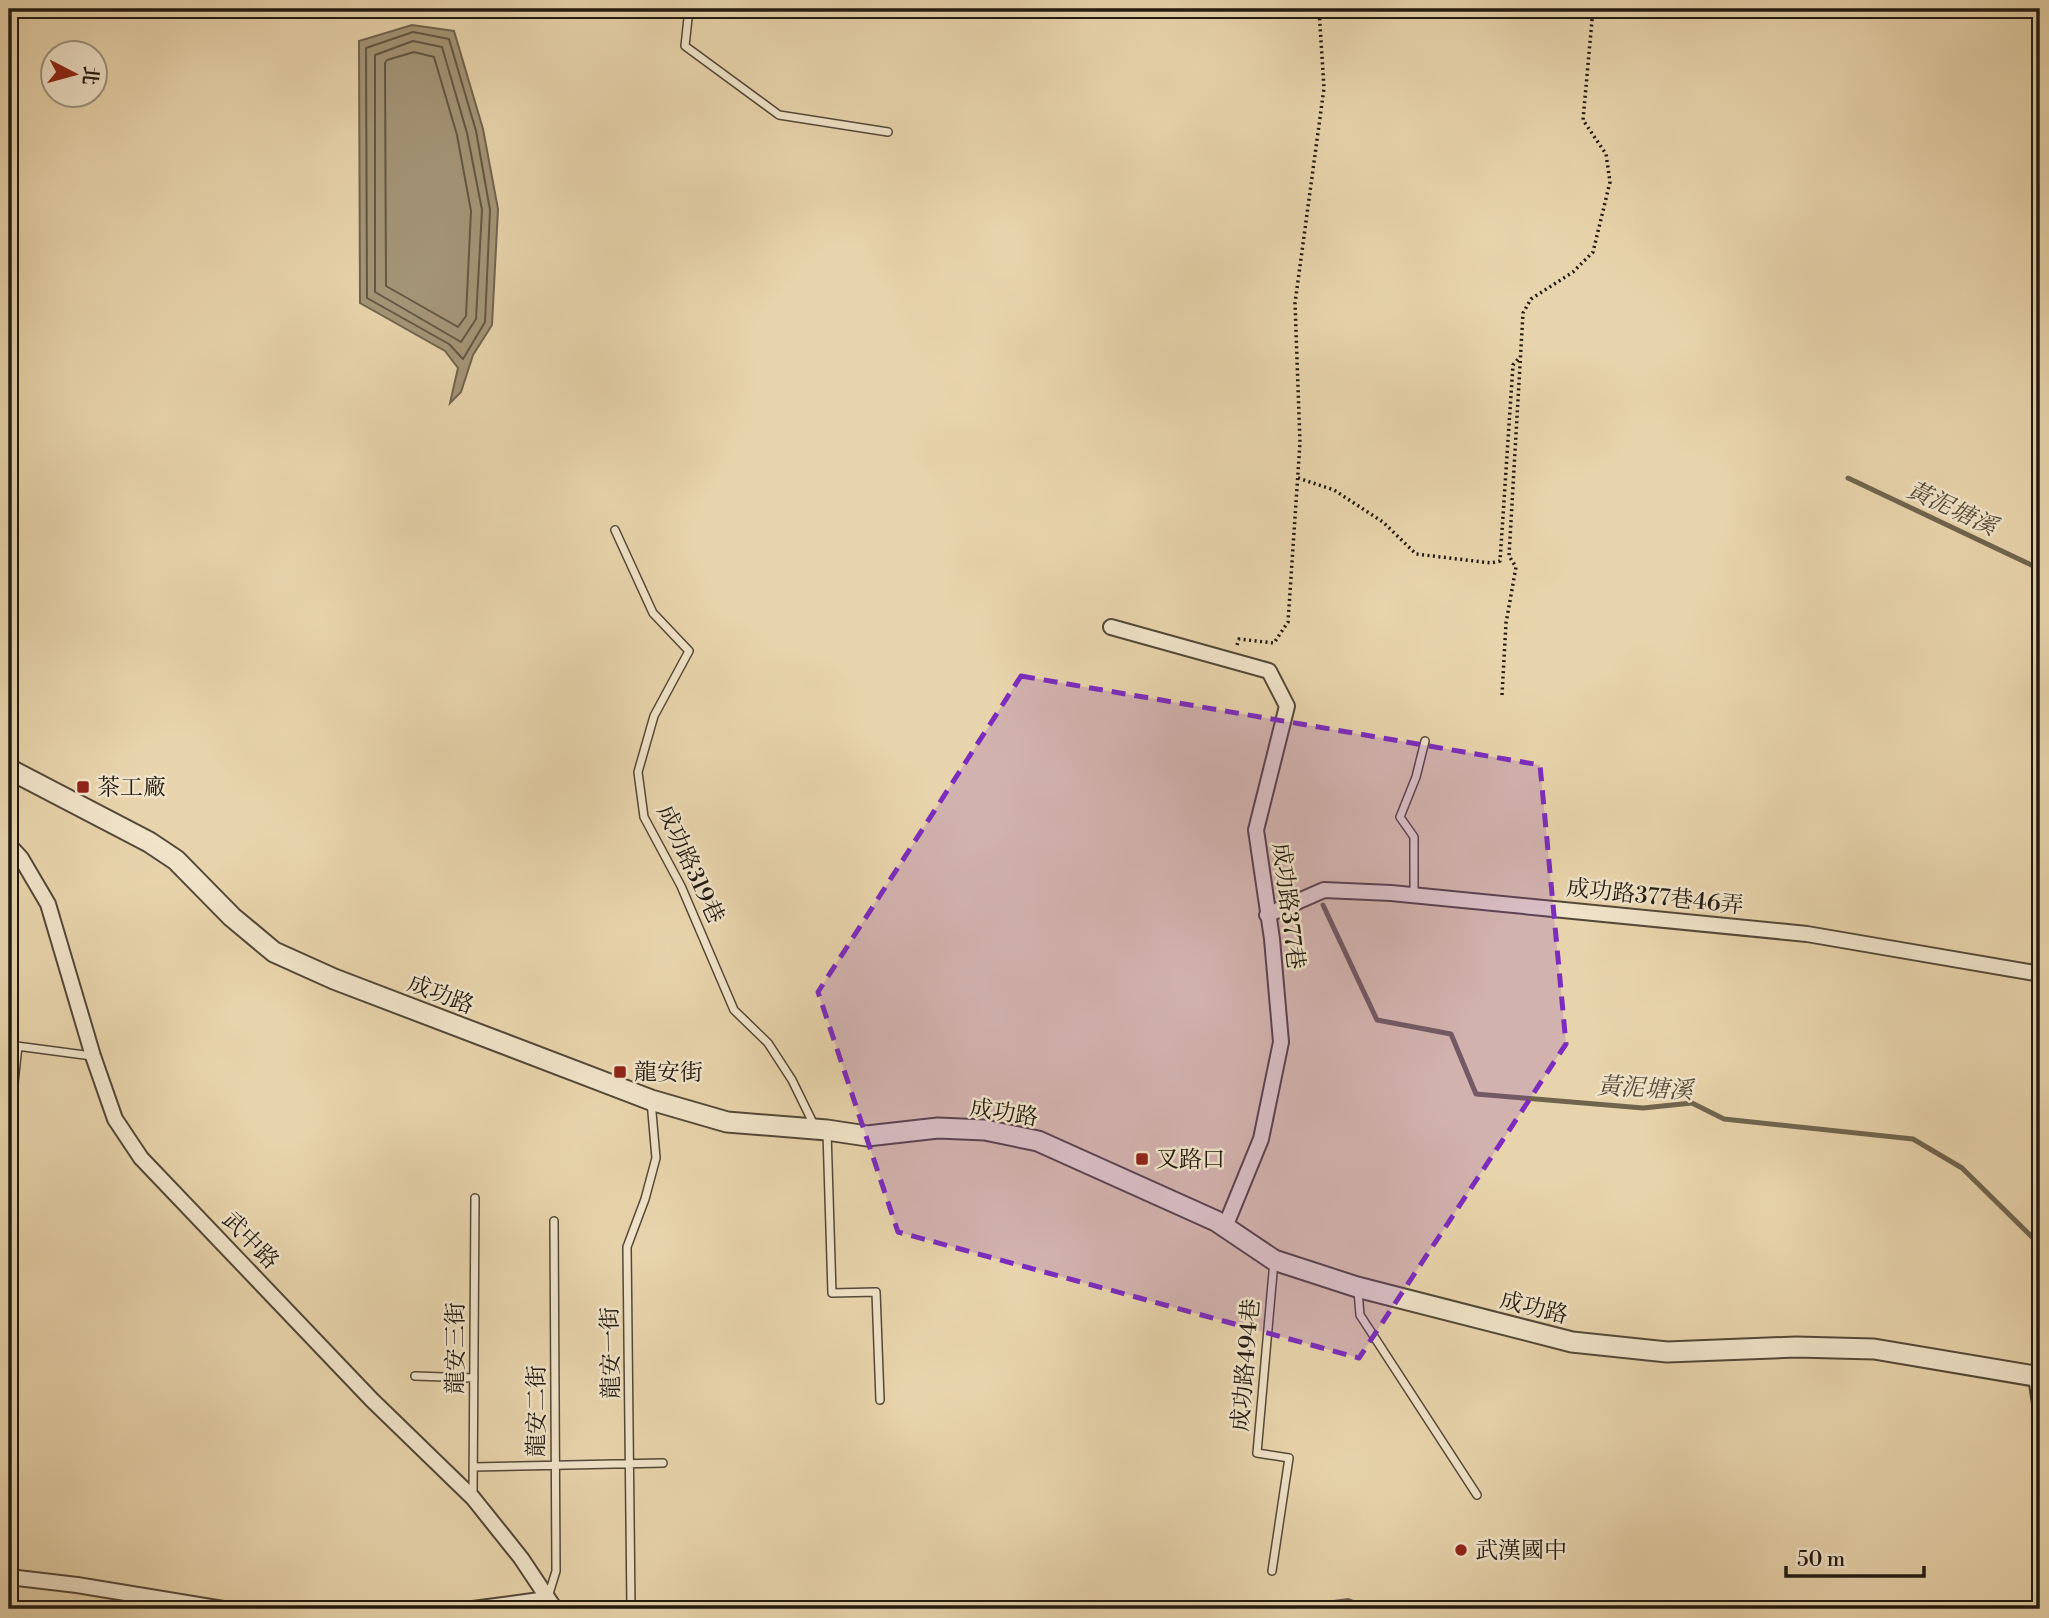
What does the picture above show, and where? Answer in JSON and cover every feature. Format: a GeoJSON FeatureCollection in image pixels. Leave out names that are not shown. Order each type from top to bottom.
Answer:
{"type":"FeatureCollection","features":[{"type":"Feature","properties":{"kind":"street","name":"成功路377巷"},"geometry":{"type":"LineString","coordinates":[[1111,627],[1269,671],[1287,706],[1256,830],[1272,939],[1280,1042],[1261,1139],[1225,1227]]}},
{"type":"Feature","properties":{"kind":"street","name":"成功路"},"geometry":{"type":"LineString","coordinates":[[9,769],[176,860],[232,917],[274,952],[334,979],[651,1100],[727,1122],[867,1136],[938,1129],[985,1129],[1038,1141],[1225,1227],[1274,1260],[1357,1287],[1572,1342],[1667,1352],[1796,1347],[1874,1349],[2038,1376]]}},
{"type":"Feature","properties":{"kind":"street","name":"武中路"},"geometry":{"type":"LineString","coordinates":[[9,845],[21,858],[48,904],[93,1056],[115,1119],[141,1158],[372,1400],[473,1498],[521,1558],[551,1604]]}},
{"type":"Feature","properties":{"kind":"street","name":"成功路377巷46弄"},"geometry":{"type":"LineString","coordinates":[[1267,915],[1324,890],[1414,895],[1807,934],[2040,974]]}},
{"type":"Feature","properties":{"kind":"street"},"geometry":{"type":"LineString","coordinates":[[2038,1376],[2040,1404]]}},
{"type":"Feature","properties":{"kind":"street"},"geometry":{"type":"LineString","coordinates":[[9,1577],[77,1585],[223,1609]]}},
{"type":"Feature","properties":{"kind":"street"},"geometry":{"type":"LineString","coordinates":[[473,1609],[551,1604]]}},
{"type":"Feature","properties":{"kind":"lane"},"geometry":{"type":"LineString","coordinates":[[689,9],[685,46],[779,115],[888,132]]}},
{"type":"Feature","properties":{"kind":"lane","name":"成功路319巷"},"geometry":{"type":"LineString","coordinates":[[615,530],[653,613],[689,651],[654,716],[638,772],[644,817],[681,886],[734,1010],[768,1043],[822,1131]]}},
{"type":"Feature","properties":{"kind":"lane"},"geometry":{"type":"LineString","coordinates":[[1414,895],[1414,837],[1401,817],[1416,777],[1425,741]]}},
{"type":"Feature","properties":{"kind":"lane"},"geometry":{"type":"LineString","coordinates":[[9,1045],[93,1056]]}},
{"type":"Feature","properties":{"kind":"lane"},"geometry":{"type":"LineString","coordinates":[[9,1129],[18,1046]]}},
{"type":"Feature","properties":{"kind":"lane","name":"龍安一街"},"geometry":{"type":"LineString","coordinates":[[631,1609],[627,1247],[645,1199],[656,1158],[651,1100]]}},
{"type":"Feature","properties":{"kind":"lane"},"geometry":{"type":"LineString","coordinates":[[822,1131],[832,1293],[876,1292],[880,1400]]}},
{"type":"Feature","properties":{"kind":"lane","name":"龍安三街"},"geometry":{"type":"LineString","coordinates":[[473,1498],[475,1198]]}},
{"type":"Feature","properties":{"kind":"lane","name":"龍安二街"},"geometry":{"type":"LineString","coordinates":[[551,1604],[556,1572],[554,1221]]}},
{"type":"Feature","properties":{"kind":"lane","name":"成功路494巷"},"geometry":{"type":"LineString","coordinates":[[1272,1571],[1289,1458],[1257,1453],[1274,1260]]}},
{"type":"Feature","properties":{"kind":"lane"},"geometry":{"type":"LineString","coordinates":[[1357,1287],[1360,1315],[1477,1495]]}},
{"type":"Feature","properties":{"kind":"lane"},"geometry":{"type":"LineString","coordinates":[[415,1376],[474,1378]]}},
{"type":"Feature","properties":{"kind":"lane"},"geometry":{"type":"LineString","coordinates":[[473,1467],[663,1463]]}},
{"type":"Feature","properties":{"kind":"path"},"geometry":{"type":"LineString","coordinates":[[1234,661],[1239,639],[1274,643],[1288,622],[1300,443],[1295,303],[1324,88],[1319,9]]}},
{"type":"Feature","properties":{"kind":"path"},"geometry":{"type":"LineString","coordinates":[[1502,695],[1506,623],[1516,567],[1509,556],[1523,313],[1531,299],[1573,272],[1593,252],[1610,182],[1606,154],[1583,120],[1592,9]]}},
{"type":"Feature","properties":{"kind":"path"},"geometry":{"type":"LineString","coordinates":[[1298,478],[1334,490],[1382,522],[1416,554],[1491,563],[1500,561],[1513,365],[1521,356]]}},
{"type":"Feature","properties":{"kind":"highlighted area"},"geometry":{"type":"Polygon","coordinates":[[[1021,676],[1540,765],[1566,1044],[1359,1358],[898,1232],[818,992],[1021,676]]]}},
{"type":"Feature","properties":{"kind":"shaded area"},"geometry":{"type":"Polygon","coordinates":[[[1348,1599],[1375,1609],[1273,1609],[1348,1599]]]}},
{"type":"Feature","properties":{"kind":"water"},"geometry":{"type":"Polygon","coordinates":[[[412,25],[454,31],[483,129],[498,209],[492,325],[473,355],[461,392],[450,403],[458,368],[445,351],[360,303],[359,41],[412,25]]]}},
{"type":"Feature","properties":{"kind":"waterway","name":"黃泥塘溪"},"geometry":{"type":"LineString","coordinates":[[1848,478],[2040,569]]}},
{"type":"Feature","properties":{"kind":"waterway","name":"黃泥塘溪"},"geometry":{"type":"LineString","coordinates":[[1323,905],[1377,1020],[1451,1034],[1476,1094],[1643,1108],[1692,1103],[1724,1119],[1913,1139],[1962,1168],[2033,1238],[2040,1238]]}},
{"type":"Feature","properties":{"kind":"place","name":"茶工廠"},"geometry":{"type":"Point","coordinates":[83,787]}},
{"type":"Feature","properties":{"kind":"place","name":"龍安街"},"geometry":{"type":"Point","coordinates":[620,1072]}},
{"type":"Feature","properties":{"kind":"place","name":"叉路口"},"geometry":{"type":"Point","coordinates":[1142,1159]}},
{"type":"Feature","properties":{"kind":"place","name":"武漢國中"},"geometry":{"type":"Point","coordinates":[1461,1550]}}]}
